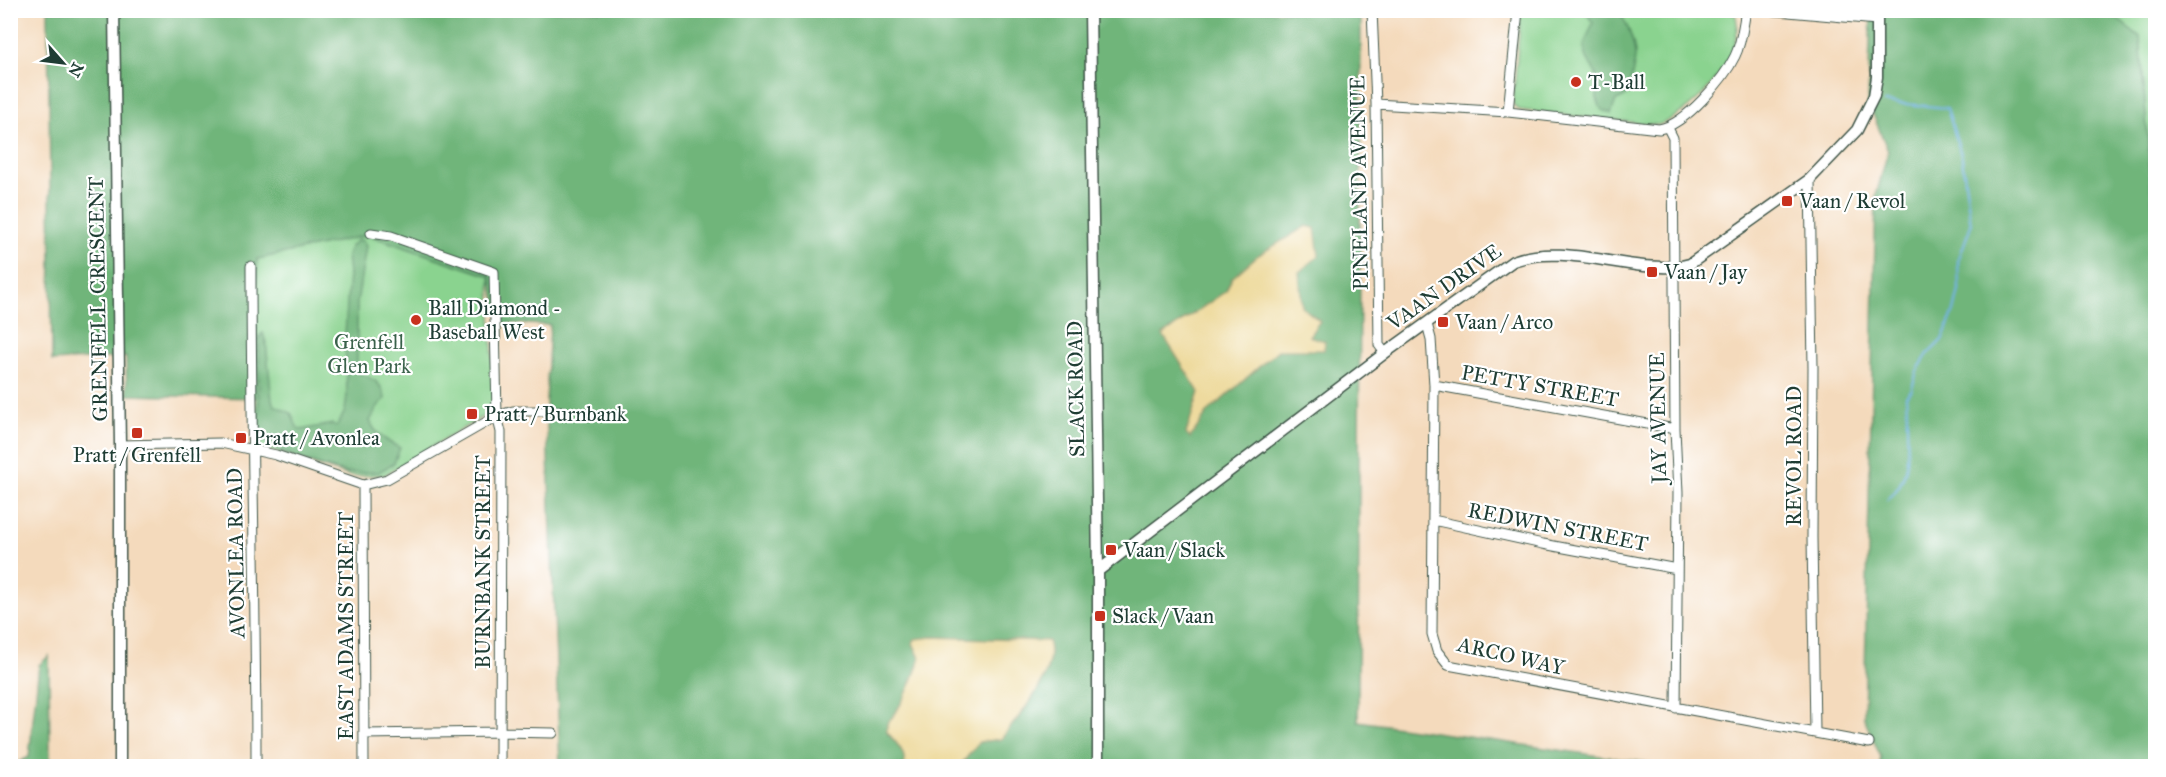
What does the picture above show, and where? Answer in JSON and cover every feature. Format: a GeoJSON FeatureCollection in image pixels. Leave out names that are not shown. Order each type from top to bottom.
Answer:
{"type":"FeatureCollection","features":[{"type":"Feature","properties":{"kind":"street","name":"GRENFELL CRESCENT"},"geometry":{"type":"LineString","coordinates":[[114,10],[120,445],[120,766]]}},
{"type":"Feature","properties":{"kind":"street","name":"SLACK ROAD"},"geometry":{"type":"LineString","coordinates":[[1090,10],[1098,571],[1098,766]]}},
{"type":"Feature","properties":{"kind":"street","name":"PINELAND AVENUE"},"geometry":{"type":"LineString","coordinates":[[1372,10],[1376,104],[1379,345],[1384,353]]}},
{"type":"Feature","properties":{"kind":"street"},"geometry":{"type":"LineString","coordinates":[[1508,112],[1518,10]]}},
{"type":"Feature","properties":{"kind":"street"},"geometry":{"type":"LineString","coordinates":[[1376,104],[1508,112],[1659,129],[1668,128],[1690,111],[1729,68],[1736,54],[1746,10]]}},
{"type":"Feature","properties":{"kind":"street"},"geometry":{"type":"LineString","coordinates":[[1675,269],[1690,264],[1810,179],[1857,130],[1874,96],[1877,77],[1877,15],[1766,10]]}},
{"type":"Feature","properties":{"kind":"street","name":"JAY AVENUE"},"geometry":{"type":"LineString","coordinates":[[1668,128],[1673,138],[1675,269],[1675,429],[1678,493],[1676,708]]}},
{"type":"Feature","properties":{"kind":"street","name":"REVOL ROAD"},"geometry":{"type":"LineString","coordinates":[[1810,179],[1815,732]]}},
{"type":"Feature","properties":{"kind":"street","name":"BURNBANK STREET"},"geometry":{"type":"LineString","coordinates":[[371,233],[391,236],[494,272],[497,416],[501,432],[500,766]]}},
{"type":"Feature","properties":{"kind":"street","name":"VAAN DRIVE"},"geometry":{"type":"LineString","coordinates":[[1098,571],[1384,353],[1513,261],[1530,255],[1579,256],[1614,263],[1675,269]]}},
{"type":"Feature","properties":{"kind":"street","name":"AVONLEA ROAD"},"geometry":{"type":"LineString","coordinates":[[251,266],[256,766]]}},
{"type":"Feature","properties":{"kind":"street","name":"ARCO WAY"},"geometry":{"type":"LineString","coordinates":[[1426,324],[1431,339],[1434,385],[1432,634],[1437,651],[1449,665],[1869,743]]}},
{"type":"Feature","properties":{"kind":"street","name":"PETTY STREET"},"geometry":{"type":"LineString","coordinates":[[1434,385],[1675,429]]}},
{"type":"Feature","properties":{"kind":"street"},"geometry":{"type":"LineString","coordinates":[[120,445],[221,443],[252,449],[363,484],[387,479],[497,416],[513,411],[561,411]]}},
{"type":"Feature","properties":{"kind":"street","name":"EAST ADAMS STREET"},"geometry":{"type":"LineString","coordinates":[[363,484],[364,766]]}},
{"type":"Feature","properties":{"kind":"street","name":"REDWIN STREET"},"geometry":{"type":"LineString","coordinates":[[1433,520],[1543,544],[1677,568]]}},
{"type":"Feature","properties":{"kind":"street"},"geometry":{"type":"LineString","coordinates":[[364,735],[553,733]]}},
{"type":"Feature","properties":{"kind":"green space"},"geometry":{"type":"Polygon","coordinates":[[[1715,10],[1729,12],[1736,16],[1736,32],[1725,66],[1701,96],[1687,108],[1658,125],[1520,110],[1513,103],[1521,11],[1715,10]]]}},
{"type":"Feature","properties":{"kind":"green space"},"geometry":{"type":"Polygon","coordinates":[[[48,11],[1361,11],[1358,721],[1670,766],[960,766],[979,742],[1001,739],[1027,706],[1036,693],[1048,666],[1050,653],[1048,641],[932,637],[913,643],[920,658],[903,701],[887,724],[887,733],[902,752],[904,766],[560,766],[546,402],[550,325],[500,323],[490,276],[368,235],[257,259],[256,398],[127,395],[126,357],[52,361],[48,11]],[[1299,271],[1232,278],[1226,291],[1164,334],[1199,392],[1186,434],[1278,350],[1309,336],[1320,321],[1302,307],[1299,271]]]}},
{"type":"Feature","properties":{"kind":"green space"},"geometry":{"type":"Polygon","coordinates":[[[1585,11],[1617,11],[1633,43],[1635,58],[1629,87],[1626,96],[1616,100],[1611,114],[1601,109],[1597,98],[1596,74],[1586,56],[1584,45],[1593,23],[1585,11]]]}},
{"type":"Feature","properties":{"kind":"green space"},"geometry":{"type":"Polygon","coordinates":[[[1871,11],[2117,11],[2116,18],[2140,37],[2155,236],[2155,766],[1879,766],[1881,758],[1864,718],[1876,196],[1888,151],[1868,102],[1871,11]]]}},
{"type":"Feature","properties":{"kind":"green space"},"geometry":{"type":"Polygon","coordinates":[[[2117,11],[2155,11],[2155,236],[2140,37],[2116,18],[2117,11]]]}},
{"type":"Feature","properties":{"kind":"green space","name":"Grenfell Glen Park"},"geometry":{"type":"Polygon","coordinates":[[[368,235],[490,276],[494,410],[384,475],[350,476],[256,446],[257,259],[368,235]]]}},
{"type":"Feature","properties":{"kind":"green space"},"geometry":{"type":"Polygon","coordinates":[[[358,240],[363,241],[366,246],[357,303],[357,372],[382,388],[385,399],[378,406],[370,421],[382,437],[400,448],[394,463],[379,472],[347,473],[300,460],[259,439],[259,337],[263,333],[274,405],[291,413],[297,427],[301,430],[332,424],[337,426],[345,411],[347,395],[345,336],[349,272],[347,256],[351,246],[358,240]]]}},
{"type":"Feature","properties":{"kind":"green space"},"geometry":{"type":"Polygon","coordinates":[[[49,656],[50,766],[11,766],[29,757],[39,665],[49,656]]]}},
{"type":"Feature","properties":{"kind":"sand"},"geometry":{"type":"Polygon","coordinates":[[[1306,226],[1315,228],[1319,256],[1299,272],[1302,307],[1320,321],[1309,336],[1325,341],[1324,350],[1278,350],[1207,413],[1190,438],[1186,434],[1199,392],[1163,335],[1226,291],[1232,278],[1257,256],[1306,226]]]}},
{"type":"Feature","properties":{"kind":"sand"},"geometry":{"type":"Polygon","coordinates":[[[932,637],[1048,641],[1050,653],[1048,666],[1043,680],[1027,706],[1001,739],[979,742],[960,766],[904,766],[902,752],[887,732],[887,724],[903,701],[920,658],[913,643],[915,639],[932,637]]]}},
{"type":"Feature","properties":{"kind":"waterway"},"geometry":{"type":"LineString","coordinates":[[1884,102],[1947,108],[1962,158],[1971,225],[1958,261],[1959,290],[1954,311],[1942,340],[1928,354],[1917,371],[1911,391],[1906,396],[1908,446],[1906,466],[1900,484],[1887,500]]}},
{"type":"Feature","properties":{"kind":"place","name":"T-Ball"},"geometry":{"type":"Point","coordinates":[1576,82]}},
{"type":"Feature","properties":{"kind":"place","name":"Vaan / Revol"},"geometry":{"type":"Point","coordinates":[1787,201]}},
{"type":"Feature","properties":{"kind":"place","name":"Vaan / Jay"},"geometry":{"type":"Point","coordinates":[1652,272]}},
{"type":"Feature","properties":{"kind":"place","name":"Ball Diamond - Baseball West"},"geometry":{"type":"Point","coordinates":[416,320]}},
{"type":"Feature","properties":{"kind":"place","name":"Vaan / Arco"},"geometry":{"type":"Point","coordinates":[1443,322]}},
{"type":"Feature","properties":{"kind":"place","name":"Pratt / Burnbank"},"geometry":{"type":"Point","coordinates":[472,414]}},
{"type":"Feature","properties":{"kind":"place","name":"Pratt / Grenfell"},"geometry":{"type":"Point","coordinates":[137,433]}},
{"type":"Feature","properties":{"kind":"place","name":"Pratt / Avonlea"},"geometry":{"type":"Point","coordinates":[241,438]}},
{"type":"Feature","properties":{"kind":"place","name":"Vaan / Slack"},"geometry":{"type":"Point","coordinates":[1111,550]}},
{"type":"Feature","properties":{"kind":"place","name":"Slack / Vaan"},"geometry":{"type":"Point","coordinates":[1100,616]}}]}
